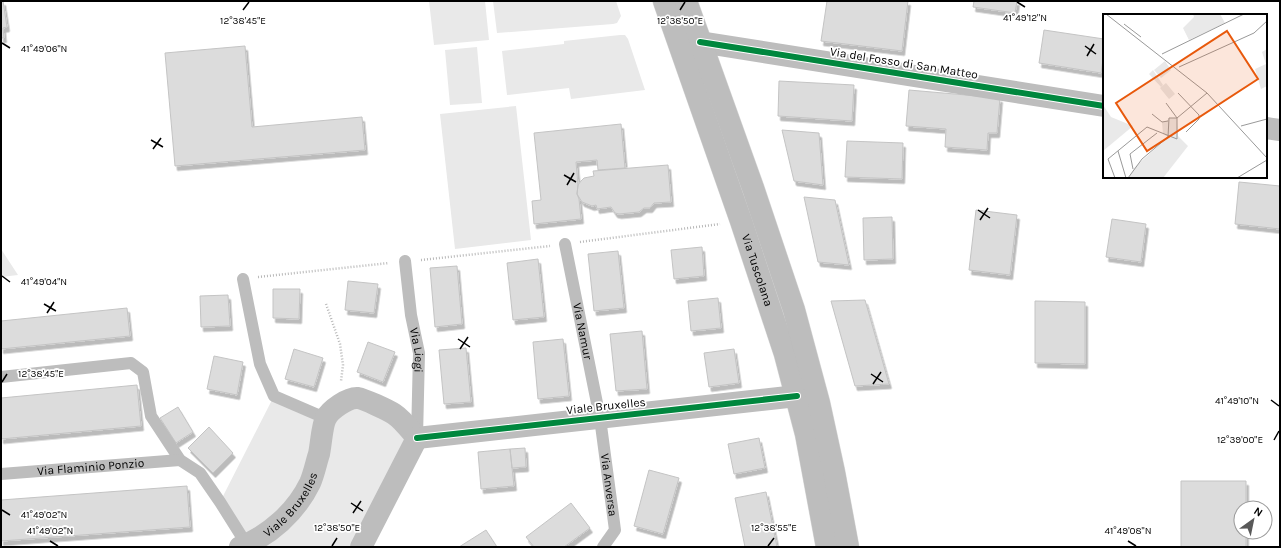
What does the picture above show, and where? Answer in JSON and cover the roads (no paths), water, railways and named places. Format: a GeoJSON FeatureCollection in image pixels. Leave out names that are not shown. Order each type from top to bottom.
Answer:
{"type":"FeatureCollection","features":[{"type":"Feature","properties":{"kind":"street","name":"Via Tuscolana"},"geometry":{"type":"LineString","coordinates":[[664,1],[741,221],[797,396],[806,434],[827,547]]}},
{"type":"Feature","properties":{"kind":"street","name":"Via Tuscolana"},"geometry":{"type":"LineString","coordinates":[[686,1],[753,188],[794,310],[819,403],[848,547]]}},
{"type":"Feature","properties":{"kind":"street","name":"Via del Fosso di San Matteo"},"geometry":{"type":"LineString","coordinates":[[700,42],[1103,106]]}},
{"type":"Feature","properties":{"kind":"street"},"geometry":{"type":"LineString","coordinates":[[1267,128],[1280,130]]}},
{"type":"Feature","properties":{"kind":"street","name":"Viale Bruxelles"},"geometry":{"type":"LineString","coordinates":[[417,438],[797,396]]}},
{"type":"Feature","properties":{"kind":"street"},"geometry":{"type":"LineString","coordinates":[[325,418],[339,404],[358,398],[395,415],[408,426],[417,438],[361,547]]}},
{"type":"Feature","properties":{"kind":"street","name":"Viale Bruxelles"},"geometry":{"type":"LineString","coordinates":[[245,546],[272,529],[294,509],[310,483],[319,453],[325,418]]}},
{"type":"Feature","properties":{"kind":"lane","name":"Via Namur"},"geometry":{"type":"LineString","coordinates":[[565,244],[600,418]]}},
{"type":"Feature","properties":{"kind":"lane","name":"Via Liegi"},"geometry":{"type":"LineString","coordinates":[[405,262],[411,315],[419,353],[417,438]]}},
{"type":"Feature","properties":{"kind":"lane"},"geometry":{"type":"LineString","coordinates":[[242,279],[260,364],[274,396],[325,418]]}},
{"type":"Feature","properties":{"kind":"lane"},"geometry":{"type":"LineString","coordinates":[[1,377],[130,363],[143,372],[151,416],[180,460],[200,473],[220,502],[245,546]]}},
{"type":"Feature","properties":{"kind":"lane","name":"Via Anversa"},"geometry":{"type":"LineString","coordinates":[[600,418],[615,530],[603,547]]}},
{"type":"Feature","properties":{"kind":"lane","name":"Via Flaminio Ponzio"},"geometry":{"type":"LineString","coordinates":[[1,474],[180,460]]}}]}
